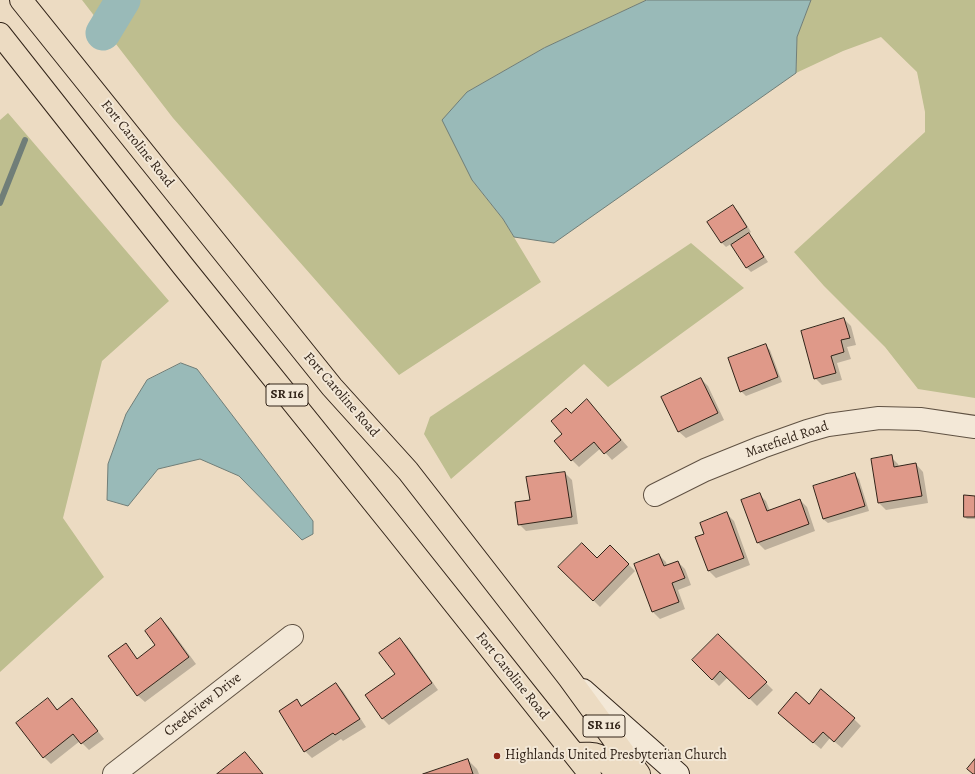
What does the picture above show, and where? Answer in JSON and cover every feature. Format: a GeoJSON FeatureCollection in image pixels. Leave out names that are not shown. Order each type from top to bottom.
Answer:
{"type":"FeatureCollection","features":[{"type":"Feature","properties":{"kind":"main road","name":"Fort Caroline Road"},"geometry":{"type":"LineString","coordinates":[[22,0],[332,387],[408,472],[569,678]]}},
{"type":"Feature","properties":{"kind":"main road","name":"Fort Caroline Road"},"geometry":{"type":"LineString","coordinates":[[0,34],[183,266],[575,754]]}},
{"type":"Feature","properties":{"kind":"main road","name":"SR 116"},"geometry":{"type":"LineString","coordinates":[[569,678],[639,774]]}},
{"type":"Feature","properties":{"kind":"main road"},"geometry":{"type":"LineString","coordinates":[[575,754],[594,753],[602,757],[617,774]]}},
{"type":"Feature","properties":{"kind":"main road","name":"SR 116"},"geometry":{"type":"LineString","coordinates":[[575,754],[590,774]]}},
{"type":"Feature","properties":{"kind":"street","name":"Matefield Road"},"geometry":{"type":"LineString","coordinates":[[655,495],[705,470],[807,430],[828,425],[879,418],[920,419],[975,426]]}},
{"type":"Feature","properties":{"kind":"street","name":"Creekview Drive"},"geometry":{"type":"LineString","coordinates":[[114,774],[292,636]]}},
{"type":"Feature","properties":{"kind":"street","name":"Fort Caroline Road"},"geometry":{"type":"LineString","coordinates":[[569,678],[678,774]]}},
{"type":"Feature","properties":{"kind":"green space"},"geometry":{"type":"Polygon","coordinates":[[[82,0],[647,0],[544,48],[467,92],[472,180],[503,219],[541,282],[399,375],[173,118],[82,0]]]}},
{"type":"Feature","properties":{"kind":"green space"},"geometry":{"type":"Polygon","coordinates":[[[811,0],[975,0],[975,398],[918,389],[885,347],[824,286],[794,252],[925,132],[925,112],[917,72],[881,37],[843,51],[796,73],[797,37],[811,0]]]}},
{"type":"Feature","properties":{"kind":"green space"},"geometry":{"type":"Polygon","coordinates":[[[8,113],[169,301],[102,361],[63,518],[104,577],[0,672],[0,120],[8,113]]]}},
{"type":"Feature","properties":{"kind":"green space"},"geometry":{"type":"Polygon","coordinates":[[[691,243],[744,288],[608,387],[584,364],[451,479],[424,434],[430,417],[691,243]]]}},
{"type":"Feature","properties":{"kind":"water"},"geometry":{"type":"Polygon","coordinates":[[[647,0],[811,0],[797,37],[796,73],[554,243],[514,237],[503,219],[472,180],[442,120],[467,92],[544,48],[647,0]]]}},
{"type":"Feature","properties":{"kind":"water"},"geometry":{"type":"Polygon","coordinates":[[[181,363],[197,369],[313,521],[313,534],[302,540],[239,476],[200,459],[158,469],[128,506],[107,500],[108,464],[126,414],[147,380],[181,363]]]}},
{"type":"Feature","properties":{"kind":"building"},"geometry":{"type":"Polygon","coordinates":[[[733,205],[747,227],[721,243],[707,222],[733,205]]]}},
{"type":"Feature","properties":{"kind":"building"},"geometry":{"type":"Polygon","coordinates":[[[749,233],[764,257],[746,268],[731,245],[749,233]]]}},
{"type":"Feature","properties":{"kind":"building"},"geometry":{"type":"Polygon","coordinates":[[[844,318],[850,338],[841,340],[844,352],[831,356],[836,373],[814,379],[801,331],[844,318]]]}},
{"type":"Feature","properties":{"kind":"building"},"geometry":{"type":"Polygon","coordinates":[[[766,344],[778,377],[740,392],[728,358],[766,344]]]}},
{"type":"Feature","properties":{"kind":"building"},"geometry":{"type":"Polygon","coordinates":[[[701,378],[718,413],[678,432],[661,397],[701,378]]]}},
{"type":"Feature","properties":{"kind":"building"},"geometry":{"type":"Polygon","coordinates":[[[587,399],[621,440],[604,454],[594,442],[571,461],[554,441],[562,434],[551,421],[566,408],[571,413],[587,399]]]}},
{"type":"Feature","properties":{"kind":"building"},"geometry":{"type":"Polygon","coordinates":[[[892,455],[894,467],[916,463],[922,496],[878,503],[871,459],[892,455]]]}},
{"type":"Feature","properties":{"kind":"building"},"geometry":{"type":"Polygon","coordinates":[[[565,472],[572,517],[518,525],[515,502],[530,500],[526,477],[565,472]]]}},
{"type":"Feature","properties":{"kind":"building"},"geometry":{"type":"Polygon","coordinates":[[[855,473],[865,506],[823,519],[813,486],[855,473]]]}},
{"type":"Feature","properties":{"kind":"building"},"geometry":{"type":"Polygon","coordinates":[[[760,493],[767,511],[800,499],[809,524],[757,543],[741,500],[760,493]]]}},
{"type":"Feature","properties":{"kind":"building"},"geometry":{"type":"Polygon","coordinates":[[[964,495],[975,496],[975,517],[964,517],[964,495]]]}},
{"type":"Feature","properties":{"kind":"building"},"geometry":{"type":"Polygon","coordinates":[[[727,512],[744,558],[708,571],[695,537],[704,534],[700,523],[727,512]]]}},
{"type":"Feature","properties":{"kind":"building"},"geometry":{"type":"Polygon","coordinates":[[[582,543],[597,558],[610,545],[629,564],[593,601],[558,567],[582,543]]]}},
{"type":"Feature","properties":{"kind":"building"},"geometry":{"type":"Polygon","coordinates":[[[659,554],[664,566],[678,561],[685,578],[672,583],[679,602],[652,612],[634,564],[659,554]]]}},
{"type":"Feature","properties":{"kind":"building"},"geometry":{"type":"Polygon","coordinates":[[[161,618],[189,657],[137,696],[108,656],[126,643],[137,659],[155,645],[145,631],[161,618]]]}},
{"type":"Feature","properties":{"kind":"building"},"geometry":{"type":"Polygon","coordinates":[[[718,634],[767,682],[749,699],[720,671],[712,680],[692,660],[718,634]]]}},
{"type":"Feature","properties":{"kind":"building"},"geometry":{"type":"Polygon","coordinates":[[[400,638],[432,683],[382,719],[365,695],[395,674],[379,653],[400,638]]]}},
{"type":"Feature","properties":{"kind":"building"},"geometry":{"type":"Polygon","coordinates":[[[336,683],[360,719],[335,735],[333,733],[304,752],[279,711],[297,699],[301,706],[336,683]]]}},
{"type":"Feature","properties":{"kind":"building"},"geometry":{"type":"Polygon","coordinates":[[[821,689],[855,718],[834,742],[823,732],[813,743],[778,713],[796,692],[809,704],[821,689]]]}},
{"type":"Feature","properties":{"kind":"building"},"geometry":{"type":"Polygon","coordinates":[[[48,698],[57,710],[72,698],[98,731],[81,744],[73,734],[43,758],[16,723],[48,698]]]}},
{"type":"Feature","properties":{"kind":"building"},"geometry":{"type":"Polygon","coordinates":[[[245,752],[263,774],[217,774],[245,752]]]}},
{"type":"Feature","properties":{"kind":"building"},"geometry":{"type":"Polygon","coordinates":[[[468,759],[473,774],[423,774],[468,759]]]}},
{"type":"Feature","properties":{"kind":"building"},"geometry":{"type":"Polygon","coordinates":[[[975,759],[975,774],[973,774],[967,769],[975,759]]]}},
{"type":"Feature","properties":{"kind":"waterway"},"geometry":{"type":"LineString","coordinates":[[103,33],[123,0]]}},
{"type":"Feature","properties":{"kind":"waterway"},"geometry":{"type":"LineString","coordinates":[[0,203],[25,140]]}},
{"type":"Feature","properties":{"kind":"place","name":"Highlands United Presbyterian Church"},"geometry":{"type":"Point","coordinates":[497,756]}}]}
